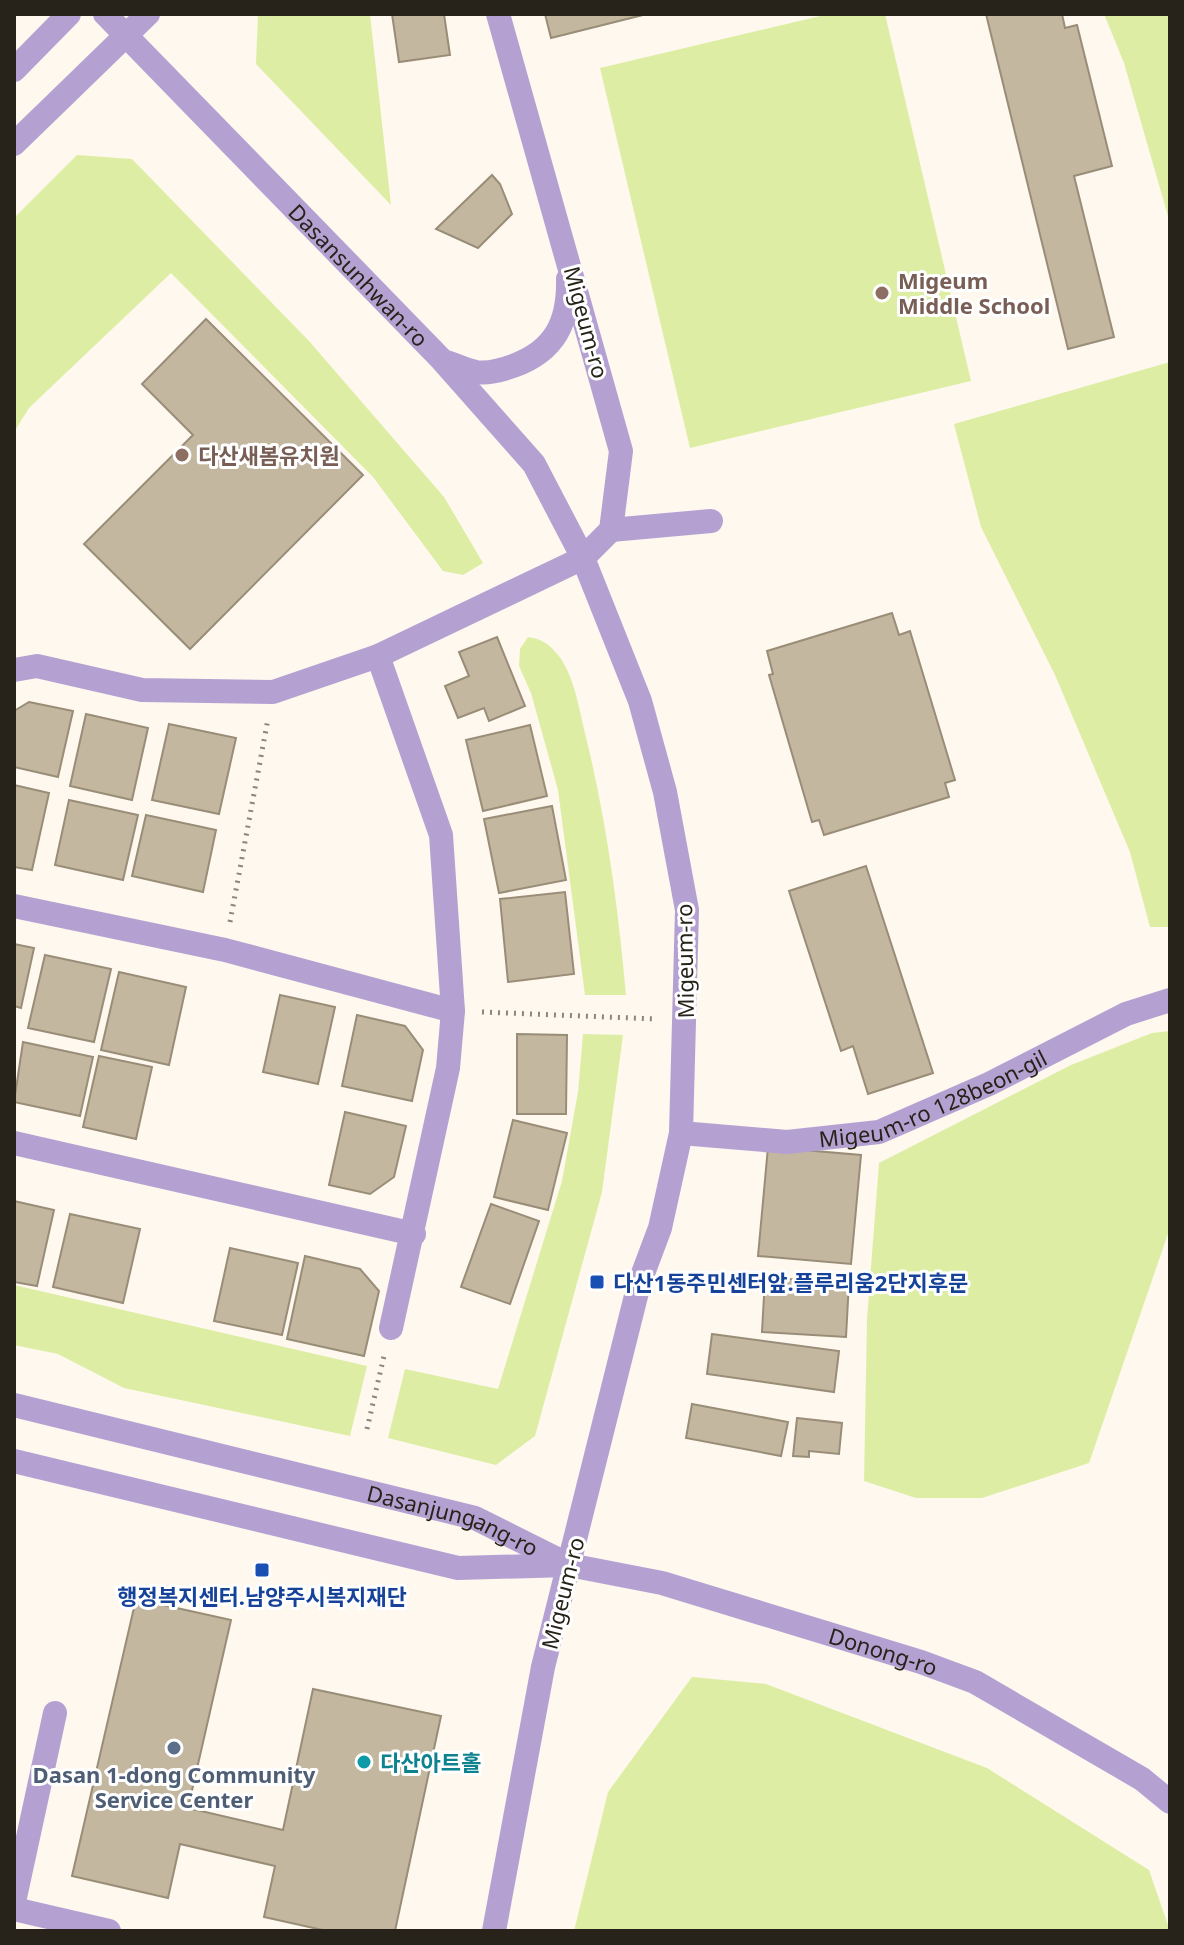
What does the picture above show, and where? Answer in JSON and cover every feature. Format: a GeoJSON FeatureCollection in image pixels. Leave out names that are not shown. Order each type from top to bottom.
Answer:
{"type":"FeatureCollection","features":[{"type":"Feature","properties":{"kind":"street"},"geometry":{"type":"LineString","coordinates":[[14,70],[69,14]]}},
{"type":"Feature","properties":{"kind":"street","name":"Dasansunhwan-ro"},"geometry":{"type":"LineString","coordinates":[[105,14],[442,360],[534,464],[583,558]]}},
{"type":"Feature","properties":{"kind":"street"},"geometry":{"type":"LineString","coordinates":[[14,144],[148,14]]}},
{"type":"Feature","properties":{"kind":"street","name":"Migeum-ro"},"geometry":{"type":"LineString","coordinates":[[498,14],[567,248],[621,451],[611,530]]}},
{"type":"Feature","properties":{"kind":"street"},"geometry":{"type":"LineString","coordinates":[[442,360],[477,372],[502,370],[530,360],[554,341],[568,308],[567,248]]}},
{"type":"Feature","properties":{"kind":"street"},"geometry":{"type":"LineString","coordinates":[[14,670],[37,666],[142,690],[273,692],[378,656],[583,558],[611,530],[711,521]]}},
{"type":"Feature","properties":{"kind":"street","name":"Migeum-ro"},"geometry":{"type":"LineString","coordinates":[[494,1931],[543,1667],[639,1284],[660,1228],[681,1133],[687,910],[665,792],[640,701],[583,558]]}},
{"type":"Feature","properties":{"kind":"street"},"geometry":{"type":"LineString","coordinates":[[378,656],[441,835],[453,1011],[448,1068],[391,1328]]}},
{"type":"Feature","properties":{"kind":"street"},"geometry":{"type":"LineString","coordinates":[[14,906],[225,950],[453,1011]]}},
{"type":"Feature","properties":{"kind":"street","name":"Migeum-ro 128beon-gil"},"geometry":{"type":"LineString","coordinates":[[681,1133],[787,1142],[879,1132],[989,1084],[1126,1014],[1170,1000]]}},
{"type":"Feature","properties":{"kind":"street"},"geometry":{"type":"LineString","coordinates":[[14,1143],[414,1234]]}},
{"type":"Feature","properties":{"kind":"street","name":"Dasanjungang-ro"},"geometry":{"type":"LineString","coordinates":[[14,1405],[475,1518],[569,1565]]}},
{"type":"Feature","properties":{"kind":"street","name":"Dasanjungang-ro"},"geometry":{"type":"LineString","coordinates":[[14,1461],[458,1568],[569,1565]]}},
{"type":"Feature","properties":{"kind":"street","name":"Donong-ro"},"geometry":{"type":"LineString","coordinates":[[569,1565],[662,1583],[921,1662],[975,1682],[1142,1779],[1170,1802]]}},
{"type":"Feature","properties":{"kind":"street"},"geometry":{"type":"LineString","coordinates":[[14,1902],[55,1713]]}},
{"type":"Feature","properties":{"kind":"street"},"geometry":{"type":"LineString","coordinates":[[14,1909],[109,1931]]}},
{"type":"Feature","properties":{"kind":"path"},"geometry":{"type":"LineString","coordinates":[[225,950],[273,692]]}},
{"type":"Feature","properties":{"kind":"path"},"geometry":{"type":"LineString","coordinates":[[453,1011],[685,1020]]}},
{"type":"Feature","properties":{"kind":"path"},"geometry":{"type":"LineString","coordinates":[[367,1429],[391,1328]]}},
{"type":"Feature","properties":{"kind":"green space"},"geometry":{"type":"Polygon","coordinates":[[[258,14],[370,14],[391,205],[256,64],[258,14]]]}},
{"type":"Feature","properties":{"kind":"green space"},"geometry":{"type":"Polygon","coordinates":[[[829,14],[885,14],[971,381],[690,448],[600,68],[829,14]]]}},
{"type":"Feature","properties":{"kind":"green space"},"geometry":{"type":"Polygon","coordinates":[[[1104,14],[1170,14],[1170,223],[1124,63],[1104,14]]]}},
{"type":"Feature","properties":{"kind":"green space"},"geometry":{"type":"Polygon","coordinates":[[[77,155],[132,159],[309,341],[444,497],[483,563],[463,575],[443,571],[373,477],[171,273],[29,408],[14,432],[14,218],[77,155]]]}},
{"type":"Feature","properties":{"kind":"green space"},"geometry":{"type":"Polygon","coordinates":[[[1170,362],[1170,927],[1150,927],[1130,852],[1055,675],[981,527],[954,424],[1170,362]]]}},
{"type":"Feature","properties":{"kind":"green space"},"geometry":{"type":"Polygon","coordinates":[[[528,637],[541,641],[555,651],[568,671],[575,690],[605,828],[626,995],[585,995],[558,790],[531,693],[519,666],[520,649],[528,637]]]}},
{"type":"Feature","properties":{"kind":"green space"},"geometry":{"type":"Polygon","coordinates":[[[1170,1031],[1170,1228],[1089,1463],[982,1498],[916,1498],[864,1481],[867,1319],[879,1163],[1071,1065],[1152,1033],[1170,1031]]]}},
{"type":"Feature","properties":{"kind":"green space"},"geometry":{"type":"Polygon","coordinates":[[[583,1034],[623,1035],[602,1192],[535,1436],[496,1465],[388,1438],[405,1369],[498,1389],[562,1181],[578,1092],[583,1034]]]}},
{"type":"Feature","properties":{"kind":"green space"},"geometry":{"type":"Polygon","coordinates":[[[14,1285],[367,1366],[350,1436],[124,1388],[58,1354],[14,1345],[14,1285]]]}},
{"type":"Feature","properties":{"kind":"green space"},"geometry":{"type":"Polygon","coordinates":[[[692,1677],[766,1684],[987,1768],[1149,1870],[1170,1931],[574,1931],[608,1792],[692,1677]]]}},
{"type":"Feature","properties":{"kind":"building"},"geometry":{"type":"Polygon","coordinates":[[[392,14],[444,14],[450,55],[399,62],[392,14]]]}},
{"type":"Feature","properties":{"kind":"building"},"geometry":{"type":"Polygon","coordinates":[[[545,14],[647,14],[551,38],[545,14]]]}},
{"type":"Feature","properties":{"kind":"building"},"geometry":{"type":"Polygon","coordinates":[[[986,14],[1062,14],[1065,28],[1077,25],[1112,166],[1074,176],[1114,337],[1068,349],[986,14]]]}},
{"type":"Feature","properties":{"kind":"building"},"geometry":{"type":"Polygon","coordinates":[[[492,175],[500,184],[512,214],[478,248],[436,229],[492,175]]]}},
{"type":"Feature","properties":{"kind":"building"},"geometry":{"type":"Polygon","coordinates":[[[206,319],[363,475],[190,649],[84,544],[193,435],[142,384],[206,319]]]}},
{"type":"Feature","properties":{"kind":"building"},"geometry":{"type":"Polygon","coordinates":[[[892,613],[899,635],[910,631],[955,780],[945,783],[949,797],[824,835],[819,820],[812,822],[769,675],[773,674],[767,651],[892,613]]]}},
{"type":"Feature","properties":{"kind":"building"},"geometry":{"type":"Polygon","coordinates":[[[497,637],[525,706],[489,721],[484,708],[458,718],[445,686],[469,676],[459,652],[497,637]]]}},
{"type":"Feature","properties":{"kind":"building"},"geometry":{"type":"Polygon","coordinates":[[[29,702],[73,711],[58,777],[14,767],[14,711],[29,702]]]}},
{"type":"Feature","properties":{"kind":"building"},"geometry":{"type":"Polygon","coordinates":[[[86,714],[148,728],[132,800],[70,786],[86,714]]]}},
{"type":"Feature","properties":{"kind":"building"},"geometry":{"type":"Polygon","coordinates":[[[169,724],[236,738],[219,814],[152,800],[169,724]]]}},
{"type":"Feature","properties":{"kind":"building"},"geometry":{"type":"Polygon","coordinates":[[[530,725],[547,796],[483,811],[466,740],[530,725]]]}},
{"type":"Feature","properties":{"kind":"building"},"geometry":{"type":"Polygon","coordinates":[[[14,785],[49,793],[32,870],[14,867],[14,785]]]}},
{"type":"Feature","properties":{"kind":"building"},"geometry":{"type":"Polygon","coordinates":[[[69,800],[138,815],[123,880],[55,865],[69,800]]]}},
{"type":"Feature","properties":{"kind":"building"},"geometry":{"type":"Polygon","coordinates":[[[552,806],[566,880],[499,893],[484,819],[552,806]]]}},
{"type":"Feature","properties":{"kind":"building"},"geometry":{"type":"Polygon","coordinates":[[[146,815],[216,830],[203,892],[132,876],[146,815]]]}},
{"type":"Feature","properties":{"kind":"building"},"geometry":{"type":"Polygon","coordinates":[[[866,866],[933,1073],[868,1094],[853,1046],[841,1051],[789,891],[866,866]]]}},
{"type":"Feature","properties":{"kind":"building"},"geometry":{"type":"Polygon","coordinates":[[[565,892],[574,974],[508,982],[500,899],[565,892]]]}},
{"type":"Feature","properties":{"kind":"building"},"geometry":{"type":"Polygon","coordinates":[[[14,944],[34,948],[21,1008],[14,1006],[14,944]]]}},
{"type":"Feature","properties":{"kind":"building"},"geometry":{"type":"Polygon","coordinates":[[[45,955],[111,969],[94,1042],[28,1028],[45,955]]]}},
{"type":"Feature","properties":{"kind":"building"},"geometry":{"type":"Polygon","coordinates":[[[119,972],[186,987],[169,1065],[101,1050],[119,972]]]}},
{"type":"Feature","properties":{"kind":"building"},"geometry":{"type":"Polygon","coordinates":[[[280,995],[335,1007],[318,1084],[263,1072],[280,995]]]}},
{"type":"Feature","properties":{"kind":"building"},"geometry":{"type":"Polygon","coordinates":[[[357,1015],[405,1026],[423,1050],[412,1101],[342,1086],[357,1015]]]}},
{"type":"Feature","properties":{"kind":"building"},"geometry":{"type":"Polygon","coordinates":[[[517,1034],[567,1035],[566,1114],[517,1114],[517,1034]]]}},
{"type":"Feature","properties":{"kind":"building"},"geometry":{"type":"Polygon","coordinates":[[[23,1042],[93,1057],[80,1116],[14,1102],[23,1042]]]}},
{"type":"Feature","properties":{"kind":"building"},"geometry":{"type":"Polygon","coordinates":[[[99,1056],[152,1067],[136,1139],[83,1127],[99,1056]]]}},
{"type":"Feature","properties":{"kind":"building"},"geometry":{"type":"Polygon","coordinates":[[[345,1112],[406,1126],[394,1177],[370,1194],[329,1185],[345,1112]]]}},
{"type":"Feature","properties":{"kind":"building"},"geometry":{"type":"Polygon","coordinates":[[[513,1120],[567,1133],[548,1210],[494,1197],[513,1120]]]}},
{"type":"Feature","properties":{"kind":"building"},"geometry":{"type":"Polygon","coordinates":[[[768,1147],[861,1155],[851,1264],[758,1256],[768,1147]]]}},
{"type":"Feature","properties":{"kind":"building"},"geometry":{"type":"Polygon","coordinates":[[[14,1201],[54,1210],[37,1286],[14,1282],[14,1201]]]}},
{"type":"Feature","properties":{"kind":"building"},"geometry":{"type":"Polygon","coordinates":[[[491,1204],[539,1221],[510,1304],[461,1287],[491,1204]]]}},
{"type":"Feature","properties":{"kind":"building"},"geometry":{"type":"Polygon","coordinates":[[[70,1214],[140,1229],[123,1303],[53,1287],[70,1214]]]}},
{"type":"Feature","properties":{"kind":"building"},"geometry":{"type":"Polygon","coordinates":[[[230,1248],[298,1263],[282,1335],[214,1321],[230,1248]]]}},
{"type":"Feature","properties":{"kind":"building"},"geometry":{"type":"Polygon","coordinates":[[[305,1256],[360,1269],[379,1291],[364,1356],[287,1339],[305,1256]]]}},
{"type":"Feature","properties":{"kind":"building"},"geometry":{"type":"Polygon","coordinates":[[[765,1278],[849,1282],[846,1337],[762,1332],[765,1278]]]}},
{"type":"Feature","properties":{"kind":"building"},"geometry":{"type":"Polygon","coordinates":[[[712,1334],[839,1351],[834,1392],[707,1374],[712,1334]]]}},
{"type":"Feature","properties":{"kind":"building"},"geometry":{"type":"Polygon","coordinates":[[[692,1404],[788,1422],[781,1456],[686,1438],[692,1404]]]}},
{"type":"Feature","properties":{"kind":"building"},"geometry":{"type":"Polygon","coordinates":[[[797,1418],[842,1423],[839,1454],[809,1451],[809,1457],[793,1456],[797,1418]]]}},
{"type":"Feature","properties":{"kind":"building","name":"다산아트홀"},"geometry":{"type":"Polygon","coordinates":[[[136,1599],[231,1620],[188,1808],[283,1830],[313,1689],[441,1716],[395,1931],[327,1931],[264,1917],[275,1866],[180,1844],[168,1898],[72,1876],[136,1599]]]}},
{"type":"Feature","properties":{"kind":"place","name":"Migeum Middle School"},"geometry":{"type":"Point","coordinates":[882,293]}},
{"type":"Feature","properties":{"kind":"place","name":"다산새봄유치원"},"geometry":{"type":"Point","coordinates":[182,455]}},
{"type":"Feature","properties":{"kind":"place","name":"다산1동주민센터앞.플루리움2단지후문"},"geometry":{"type":"Point","coordinates":[597,1282]}},
{"type":"Feature","properties":{"kind":"place","name":"행정복지센터.남양주시복지재단"},"geometry":{"type":"Point","coordinates":[262,1570]}},
{"type":"Feature","properties":{"kind":"place","name":"Dasan 1-dong Community Service Center"},"geometry":{"type":"Point","coordinates":[174,1748]}},
{"type":"Feature","properties":{"kind":"place","name":"다산아트홀"},"geometry":{"type":"Point","coordinates":[364,1762]}}]}
